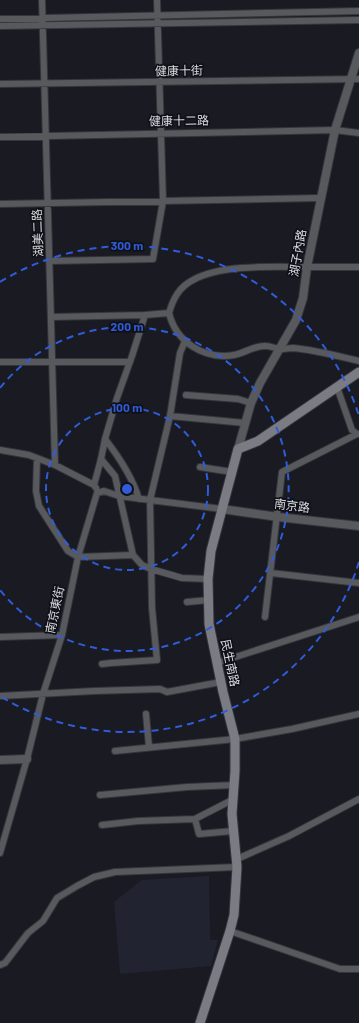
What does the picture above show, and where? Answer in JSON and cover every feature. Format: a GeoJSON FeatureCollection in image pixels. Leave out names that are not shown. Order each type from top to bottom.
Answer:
{"type":"FeatureCollection","features":[{"type":"Feature","properties":{"kind":"main road"},"geometry":{"type":"LineString","coordinates":[[238,449],[258,441],[359,372]]}},
{"type":"Feature","properties":{"kind":"main road","name":"民生南路"},"geometry":{"type":"LineString","coordinates":[[200,1023],[234,915],[237,863],[232,814],[234,799],[235,739],[209,624],[208,579],[211,551],[238,449]]}},
{"type":"Feature","properties":{"kind":"street","name":"湖美二路"},"geometry":{"type":"LineString","coordinates":[[42,0],[55,466]]}},
{"type":"Feature","properties":{"kind":"street"},"geometry":{"type":"LineString","coordinates":[[49,261],[153,259],[163,201],[157,0]]}},
{"type":"Feature","properties":{"kind":"street"},"geometry":{"type":"LineString","coordinates":[[0,19],[359,11]]}},
{"type":"Feature","properties":{"kind":"street"},"geometry":{"type":"LineString","coordinates":[[0,26],[359,20]]}},
{"type":"Feature","properties":{"kind":"street","name":"湖子內路"},"geometry":{"type":"LineString","coordinates":[[238,449],[251,403],[260,383],[281,349],[296,320],[302,298],[320,198],[335,130],[355,79],[359,53]]}},
{"type":"Feature","properties":{"kind":"street","name":"健康十街"},"geometry":{"type":"LineString","coordinates":[[0,84],[355,79]]}},
{"type":"Feature","properties":{"kind":"street","name":"健康十二路"},"geometry":{"type":"LineString","coordinates":[[0,136],[335,130],[359,133]]}},
{"type":"Feature","properties":{"kind":"street"},"geometry":{"type":"LineString","coordinates":[[0,204],[320,198]]}},
{"type":"Feature","properties":{"kind":"street"},"geometry":{"type":"LineString","coordinates":[[359,267],[249,268],[222,271],[205,275],[193,280],[177,294],[173,300],[169,313],[174,329],[190,346],[201,351],[217,355],[234,355],[265,346],[281,349],[291,348],[316,351],[359,361]]}},
{"type":"Feature","properties":{"kind":"street"},"geometry":{"type":"LineString","coordinates":[[51,317],[169,313]]}},
{"type":"Feature","properties":{"kind":"street"},"geometry":{"type":"LineString","coordinates":[[94,485],[119,391],[145,314]]}},
{"type":"Feature","properties":{"kind":"street"},"geometry":{"type":"LineString","coordinates":[[102,664],[157,660],[152,608],[150,500],[170,416],[180,353],[185,341]]}},
{"type":"Feature","properties":{"kind":"street"},"geometry":{"type":"LineString","coordinates":[[0,362],[130,362]]}},
{"type":"Feature","properties":{"kind":"street"},"geometry":{"type":"LineString","coordinates":[[265,617],[278,517],[282,472],[358,434],[352,430],[337,387]]}},
{"type":"Feature","properties":{"kind":"street"},"geometry":{"type":"LineString","coordinates":[[186,395],[238,399],[251,403]]}},
{"type":"Feature","properties":{"kind":"street"},"geometry":{"type":"LineString","coordinates":[[170,416],[245,423]]}},
{"type":"Feature","properties":{"kind":"street"},"geometry":{"type":"LineString","coordinates":[[105,439],[124,466],[139,499]]}},
{"type":"Feature","properties":{"kind":"street"},"geometry":{"type":"LineString","coordinates":[[0,450],[29,455],[37,458],[94,485],[100,492],[104,491],[119,496],[139,499],[222,508]]}},
{"type":"Feature","properties":{"kind":"street"},"geometry":{"type":"LineString","coordinates":[[37,458],[36,491],[39,506],[68,551],[78,557],[133,555]]}},
{"type":"Feature","properties":{"kind":"street"},"geometry":{"type":"LineString","coordinates":[[101,459],[115,476],[133,555],[142,565],[151,569],[182,578],[208,579]]}},
{"type":"Feature","properties":{"kind":"street"},"geometry":{"type":"LineString","coordinates":[[200,467],[232,472]]}},
{"type":"Feature","properties":{"kind":"street","name":"南京東街"},"geometry":{"type":"LineString","coordinates":[[0,854],[27,760],[43,694],[62,635],[78,557],[97,493],[100,492]]}},
{"type":"Feature","properties":{"kind":"street","name":"南京路"},"geometry":{"type":"LineString","coordinates":[[222,508],[278,517],[359,526]]}},
{"type":"Feature","properties":{"kind":"street"},"geometry":{"type":"LineString","coordinates":[[270,572],[359,583]]}},
{"type":"Feature","properties":{"kind":"street"},"geometry":{"type":"LineString","coordinates":[[187,602],[209,600]]}},
{"type":"Feature","properties":{"kind":"street"},"geometry":{"type":"LineString","coordinates":[[217,663],[359,617]]}},
{"type":"Feature","properties":{"kind":"street"},"geometry":{"type":"LineString","coordinates":[[0,637],[62,635]]}},
{"type":"Feature","properties":{"kind":"street"},"geometry":{"type":"LineString","coordinates":[[0,696],[160,689],[167,692],[221,682]]}},
{"type":"Feature","properties":{"kind":"street"},"geometry":{"type":"LineString","coordinates":[[146,714],[149,748]]}},
{"type":"Feature","properties":{"kind":"street"},"geometry":{"type":"LineString","coordinates":[[115,751],[235,739],[292,729],[359,714]]}},
{"type":"Feature","properties":{"kind":"street"},"geometry":{"type":"LineString","coordinates":[[0,760],[27,760]]}},
{"type":"Feature","properties":{"kind":"street"},"geometry":{"type":"LineString","coordinates":[[100,795],[187,787],[234,785]]}},
{"type":"Feature","properties":{"kind":"street"},"geometry":{"type":"LineString","coordinates":[[102,825],[138,821],[195,819],[234,799]]}},
{"type":"Feature","properties":{"kind":"street"},"geometry":{"type":"LineString","coordinates":[[0,966],[5,963],[28,933],[43,921],[57,898],[94,877],[115,872],[237,863],[359,799]]}},
{"type":"Feature","properties":{"kind":"street"},"geometry":{"type":"LineString","coordinates":[[195,819],[199,834],[233,830]]}},
{"type":"Feature","properties":{"kind":"street"},"geometry":{"type":"LineString","coordinates":[[230,931],[340,968],[359,969]]}},
{"type":"Feature","properties":{"kind":"shaded area"},"geometry":{"type":"Polygon","coordinates":[[[209,876],[210,940],[218,940],[211,966],[120,974],[114,902],[142,880],[209,876]]]}}]}
